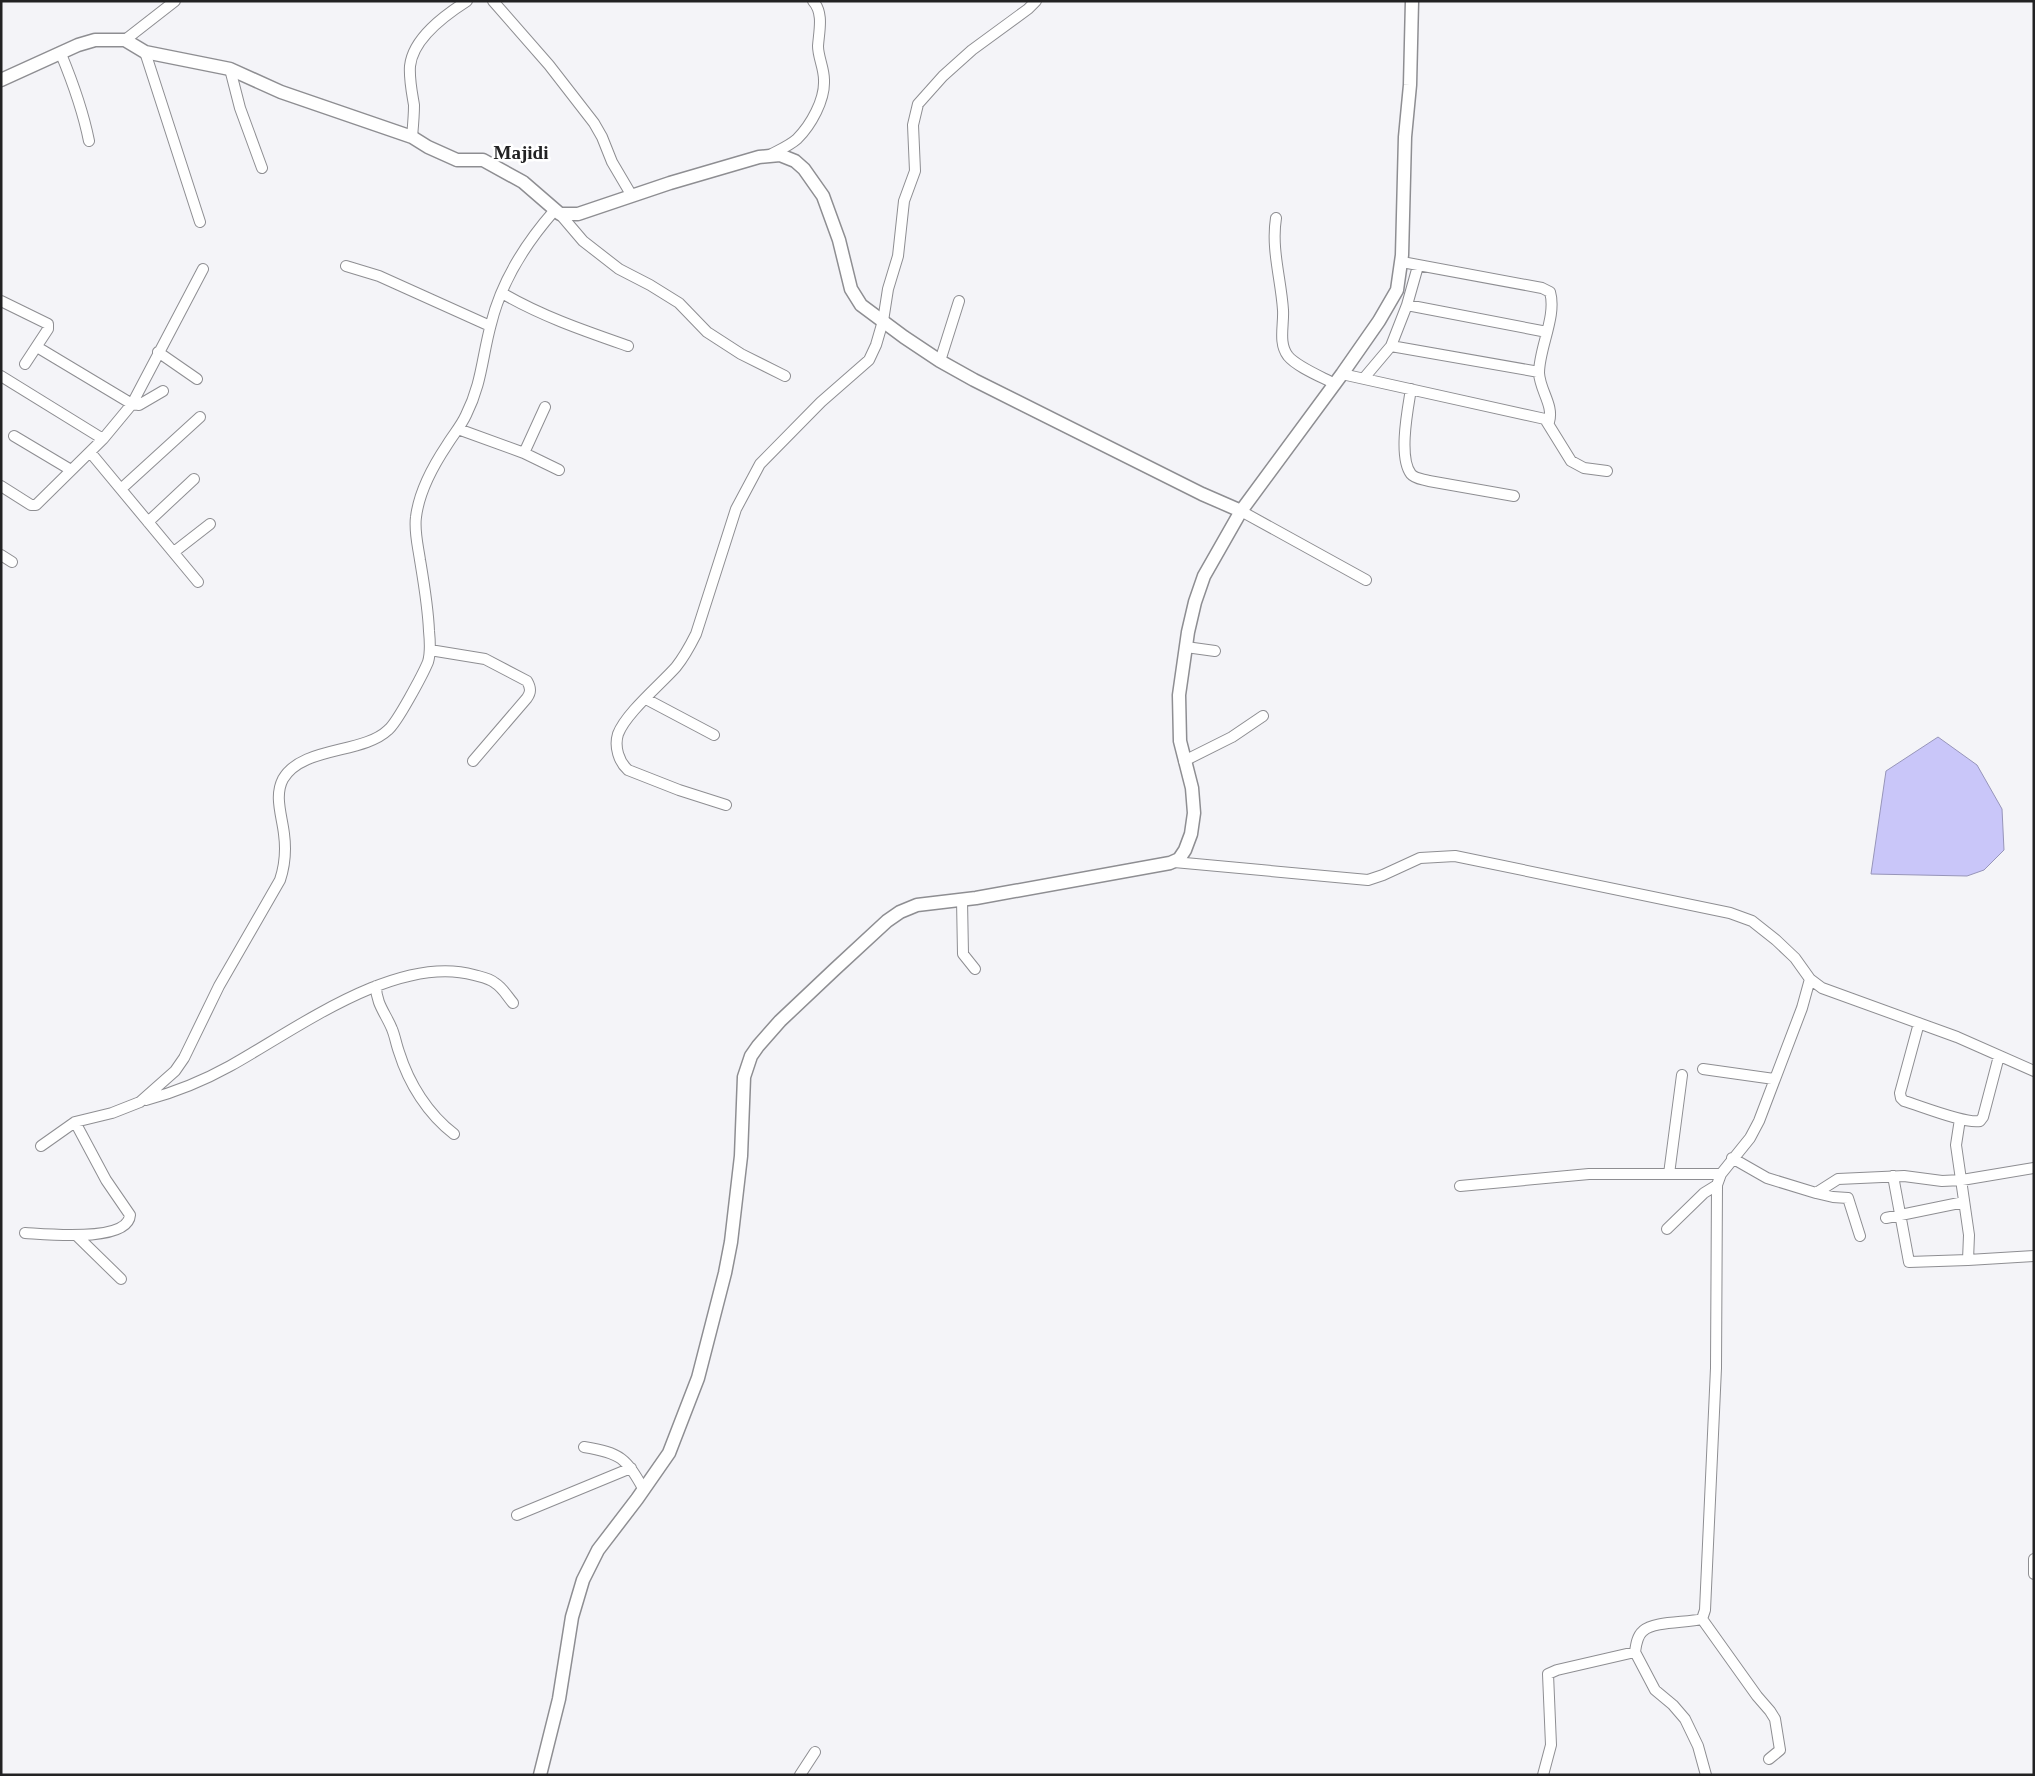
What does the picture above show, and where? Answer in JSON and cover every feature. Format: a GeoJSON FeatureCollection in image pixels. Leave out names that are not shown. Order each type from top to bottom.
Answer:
{"type":"FeatureCollection","features":[{"type":"Feature","properties":{"kind":"street"},"geometry":{"type":"LineString","coordinates":[[124,40],[175,1]]}},
{"type":"Feature","properties":{"kind":"street"},"geometry":{"type":"LineString","coordinates":[[412,137],[414,108],[410,67],[418,43],[446,15],[468,1]]}},
{"type":"Feature","properties":{"kind":"street"},"geometry":{"type":"LineString","coordinates":[[493,1],[549,65],[594,123],[632,196]]}},
{"type":"Feature","properties":{"kind":"street"},"geometry":{"type":"LineString","coordinates":[[557,213],[578,214],[670,183],[770,155],[789,145],[803,132],[819,104],[823,92],[823,68],[818,50],[820,19],[818,6],[813,1]]}},
{"type":"Feature","properties":{"kind":"street"},"geometry":{"type":"LineString","coordinates":[[726,805],[637,774],[623,764],[618,754],[618,734],[628,719],[676,666],[692,643],[736,510],[760,464],[803,420],[869,360],[876,346],[883,321],[888,289],[898,256],[904,201],[915,171],[913,125],[918,104],[932,86],[950,69],[1036,1]]}},
{"type":"Feature","properties":{"kind":"street"},"geometry":{"type":"LineString","coordinates":[[1174,862],[1184,850],[1191,834],[1194,813],[1192,788],[1180,741],[1179,695],[1195,602],[1204,576],[1241,511],[1338,379],[1390,304],[1397,290],[1402,262],[1412,1]]}},
{"type":"Feature","properties":{"kind":"street"},"geometry":{"type":"LineString","coordinates":[[1,80],[78,45],[95,40],[124,40],[145,52],[230,70],[281,92],[412,137],[428,147],[457,160],[483,160],[523,182],[557,213],[583,241],[619,269],[679,303],[707,332],[741,354],[785,376]]}},
{"type":"Feature","properties":{"kind":"street"},"geometry":{"type":"LineString","coordinates":[[145,52],[200,222]]}},
{"type":"Feature","properties":{"kind":"street"},"geometry":{"type":"LineString","coordinates":[[61,54],[73,81],[84,115],[89,141]]}},
{"type":"Feature","properties":{"kind":"street"},"geometry":{"type":"LineString","coordinates":[[230,70],[240,108],[262,168]]}},
{"type":"Feature","properties":{"kind":"street"},"geometry":{"type":"LineString","coordinates":[[770,155],[780,155],[794,161],[812,179],[823,196],[832,217],[851,289],[861,305],[883,321],[940,361],[974,380],[1241,511],[1366,580]]}},
{"type":"Feature","properties":{"kind":"street"},"geometry":{"type":"LineString","coordinates":[[140,1102],[169,1078],[180,1064],[219,986],[280,880],[285,861],[284,834],[279,802],[281,784],[284,777],[294,766],[302,761],[347,746],[359,744],[388,730],[396,721],[423,672],[430,650],[415,519],[426,482],[446,446],[466,416],[478,387],[490,326],[502,293],[526,249],[557,213]]}},
{"type":"Feature","properties":{"kind":"street"},"geometry":{"type":"LineString","coordinates":[[1276,218],[1274,231],[1275,251],[1283,304],[1284,347],[1293,360],[1338,379],[1364,378],[1537,416],[1549,422]]}},
{"type":"Feature","properties":{"kind":"street"},"geometry":{"type":"LineString","coordinates":[[1402,262],[1547,289],[1550,292],[1547,332],[1539,372],[1541,385],[1549,406],[1549,422],[1565,453],[1577,466],[1607,471]]}},
{"type":"Feature","properties":{"kind":"street"},"geometry":{"type":"LineString","coordinates":[[346,266],[379,276],[490,326]]}},
{"type":"Feature","properties":{"kind":"street"},"geometry":{"type":"LineString","coordinates":[[1364,378],[1391,346],[1407,305],[1418,266]]}},
{"type":"Feature","properties":{"kind":"street"},"geometry":{"type":"LineString","coordinates":[[1,486],[31,505],[36,505],[103,439],[132,404],[203,269]]}},
{"type":"Feature","properties":{"kind":"street"},"geometry":{"type":"LineString","coordinates":[[502,293],[521,304],[583,330],[628,346]]}},
{"type":"Feature","properties":{"kind":"street"},"geometry":{"type":"LineString","coordinates":[[940,361],[959,302]]}},
{"type":"Feature","properties":{"kind":"street"},"geometry":{"type":"LineString","coordinates":[[1,314],[4,303],[48,324],[48,329],[25,364]]}},
{"type":"Feature","properties":{"kind":"street"},"geometry":{"type":"LineString","coordinates":[[1407,305],[1547,332]]}},
{"type":"Feature","properties":{"kind":"street"},"geometry":{"type":"LineString","coordinates":[[36,346],[132,404],[139,405],[163,391]]}},
{"type":"Feature","properties":{"kind":"street"},"geometry":{"type":"LineString","coordinates":[[1391,346],[1539,372]]}},
{"type":"Feature","properties":{"kind":"street"},"geometry":{"type":"LineString","coordinates":[[158,352],[197,380]]}},
{"type":"Feature","properties":{"kind":"street"},"geometry":{"type":"LineString","coordinates":[[1,376],[103,439]]}},
{"type":"Feature","properties":{"kind":"street"},"geometry":{"type":"LineString","coordinates":[[1411,389],[1405,444],[1406,461],[1411,474],[1417,478],[1429,481],[1514,496]]}},
{"type":"Feature","properties":{"kind":"street"},"geometry":{"type":"LineString","coordinates":[[524,453],[544,407]]}},
{"type":"Feature","properties":{"kind":"street"},"geometry":{"type":"LineString","coordinates":[[121,489],[200,418]]}},
{"type":"Feature","properties":{"kind":"street"},"geometry":{"type":"LineString","coordinates":[[458,429],[524,453],[559,470]]}},
{"type":"Feature","properties":{"kind":"street"},"geometry":{"type":"LineString","coordinates":[[14,436],[71,470]]}},
{"type":"Feature","properties":{"kind":"street"},"geometry":{"type":"LineString","coordinates":[[90,452],[198,582]]}},
{"type":"Feature","properties":{"kind":"street"},"geometry":{"type":"LineString","coordinates":[[148,522],[194,479]]}},
{"type":"Feature","properties":{"kind":"street"},"geometry":{"type":"LineString","coordinates":[[174,552],[210,524]]}},
{"type":"Feature","properties":{"kind":"street"},"geometry":{"type":"LineString","coordinates":[[1,555],[12,562]]}},
{"type":"Feature","properties":{"kind":"street"},"geometry":{"type":"LineString","coordinates":[[1186,647],[1215,651]]}},
{"type":"Feature","properties":{"kind":"street"},"geometry":{"type":"LineString","coordinates":[[430,650],[485,659],[527,681],[530,686],[530,693],[527,698],[473,761]]}},
{"type":"Feature","properties":{"kind":"street"},"geometry":{"type":"LineString","coordinates":[[646,698],[714,735]]}},
{"type":"Feature","properties":{"kind":"street"},"geometry":{"type":"LineString","coordinates":[[1184,761],[1232,737],[1263,716]]}},
{"type":"Feature","properties":{"kind":"street"},"geometry":{"type":"LineString","coordinates":[[540,1775],[558,1698],[572,1617],[583,1580],[598,1550],[644,1490],[669,1453],[698,1378],[725,1273],[739,1172],[744,1076],[751,1056],[780,1021],[893,917],[917,905],[962,900],[1174,862],[1368,880],[1412,861],[1454,856],[1730,913],[1752,921],[1796,958],[1810,979],[1832,992],[1918,1023],[2034,1071]]}},
{"type":"Feature","properties":{"kind":"street"},"geometry":{"type":"LineString","coordinates":[[962,900],[963,954],[975,968]]}},
{"type":"Feature","properties":{"kind":"street"},"geometry":{"type":"LineString","coordinates":[[41,1146],[75,1122],[112,1113],[196,1084],[288,1032],[376,986],[415,973],[468,973],[494,982],[502,989],[512,1003]]}},
{"type":"Feature","properties":{"kind":"street"},"geometry":{"type":"LineString","coordinates":[[1702,1619],[1705,1610],[1707,1579],[1716,1368],[1717,1185],[1721,1174],[1750,1138],[1758,1121],[1802,1008],[1810,979]]}},
{"type":"Feature","properties":{"kind":"street"},"geometry":{"type":"LineString","coordinates":[[376,986],[380,1007],[392,1029],[398,1051],[412,1084],[434,1117],[454,1134]]}},
{"type":"Feature","properties":{"kind":"street"},"geometry":{"type":"LineString","coordinates":[[1918,1023],[1900,1093],[1904,1101],[1975,1122],[1980,1121],[1999,1056]]}},
{"type":"Feature","properties":{"kind":"street"},"geometry":{"type":"LineString","coordinates":[[1703,1069],[1774,1079]]}},
{"type":"Feature","properties":{"kind":"street"},"geometry":{"type":"LineString","coordinates":[[1669,1174],[1682,1074]]}},
{"type":"Feature","properties":{"kind":"street"},"geometry":{"type":"LineString","coordinates":[[1960,1118],[1956,1145],[1969,1235],[1968,1260]]}},
{"type":"Feature","properties":{"kind":"street"},"geometry":{"type":"LineString","coordinates":[[25,1234],[90,1235],[118,1228],[125,1225],[129,1220],[130,1215],[106,1180],[75,1122]]}},
{"type":"Feature","properties":{"kind":"street"},"geometry":{"type":"LineString","coordinates":[[1732,1158],[1767,1178],[1816,1193],[1848,1198],[1860,1236]]}},
{"type":"Feature","properties":{"kind":"street"},"geometry":{"type":"LineString","coordinates":[[1816,1193],[1838,1179],[1893,1176],[1942,1181],[1962,1180],[2034,1168]]}},
{"type":"Feature","properties":{"kind":"street"},"geometry":{"type":"LineString","coordinates":[[1460,1186],[1589,1174],[1721,1174]]}},
{"type":"Feature","properties":{"kind":"street"},"geometry":{"type":"LineString","coordinates":[[1893,1176],[1909,1262],[2034,1256]]}},
{"type":"Feature","properties":{"kind":"street"},"geometry":{"type":"LineString","coordinates":[[1667,1229],[1704,1193],[1717,1185]]}},
{"type":"Feature","properties":{"kind":"street"},"geometry":{"type":"LineString","coordinates":[[1886,1218],[1964,1202]]}},
{"type":"Feature","properties":{"kind":"street"},"geometry":{"type":"LineString","coordinates":[[77,1236],[120,1279]]}},
{"type":"Feature","properties":{"kind":"street"},"geometry":{"type":"LineString","coordinates":[[584,1447],[615,1454],[631,1468],[644,1490]]}},
{"type":"Feature","properties":{"kind":"street"},"geometry":{"type":"LineString","coordinates":[[518,1515],[631,1468]]}},
{"type":"Feature","properties":{"kind":"street"},"geometry":{"type":"LineString","coordinates":[[2034,1559],[2034,1574]]}},
{"type":"Feature","properties":{"kind":"street"},"geometry":{"type":"LineString","coordinates":[[1702,1619],[1655,1625],[1644,1630],[1638,1638],[1634,1652],[1655,1690],[1685,1719],[1698,1746],[1706,1775]]}},
{"type":"Feature","properties":{"kind":"street"},"geometry":{"type":"LineString","coordinates":[[1702,1619],[1775,1719],[1780,1750],[1769,1759]]}},
{"type":"Feature","properties":{"kind":"street"},"geometry":{"type":"LineString","coordinates":[[1542,1775],[1551,1745],[1548,1674],[1557,1670],[1634,1652]]}},
{"type":"Feature","properties":{"kind":"street"},"geometry":{"type":"LineString","coordinates":[[800,1775],[815,1752]]}},
{"type":"Feature","properties":{"kind":"water"},"geometry":{"type":"Polygon","coordinates":[[[1938,737],[1977,765],[2002,809],[2004,850],[1984,870],[1967,876],[1871,874],[1886,771],[1938,737]]]}},
{"type":"Feature","properties":{"kind":"district","name":"Majidi"},"geometry":{"type":"Point","coordinates":[521,152]}}]}
